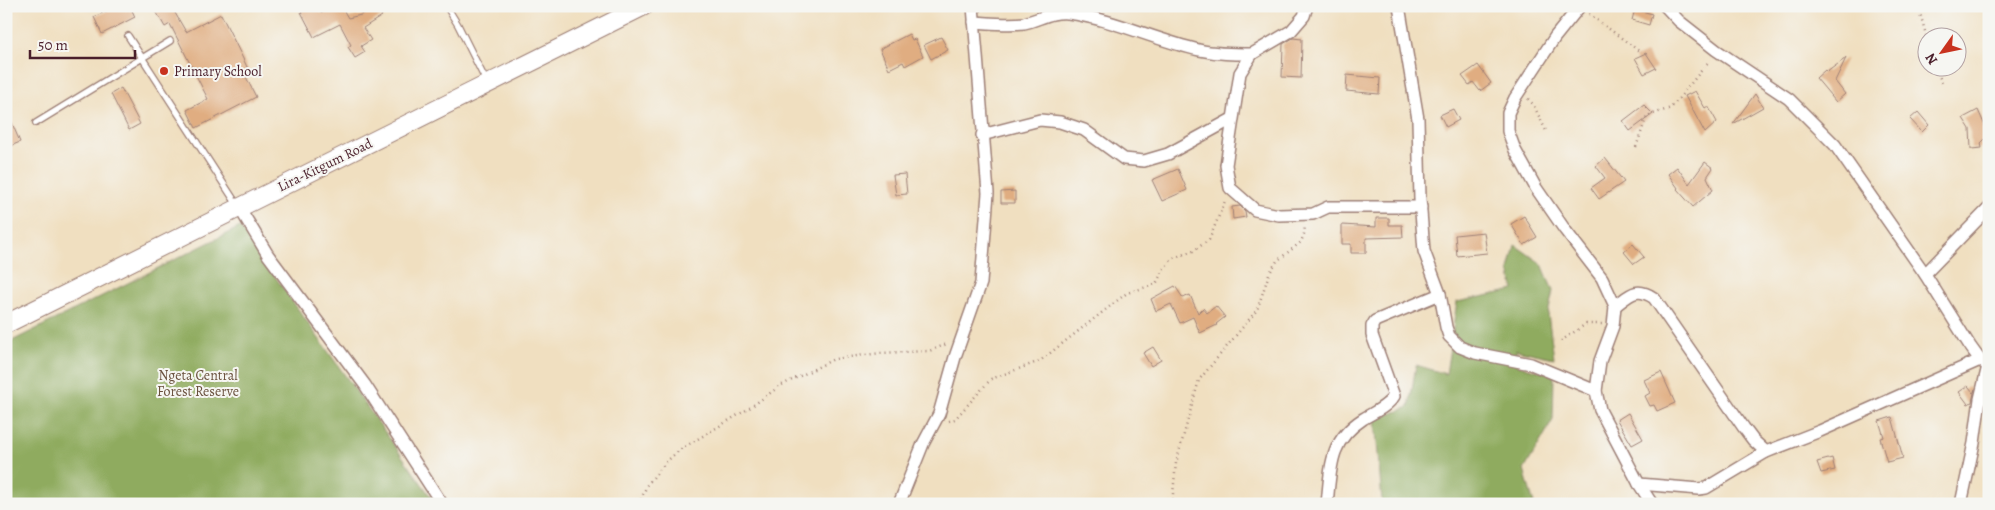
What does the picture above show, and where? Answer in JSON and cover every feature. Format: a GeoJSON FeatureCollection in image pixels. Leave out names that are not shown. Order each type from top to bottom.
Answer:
{"type":"FeatureCollection","features":[{"type":"Feature","properties":{"kind":"main road","name":"Lira-Kitgum Road"},"geometry":{"type":"LineString","coordinates":[[6,324],[644,6]]}},
{"type":"Feature","properties":{"kind":"street"},"geometry":{"type":"LineString","coordinates":[[899,504],[923,444],[940,414],[955,357],[981,283],[986,239],[988,193],[973,6]]}},
{"type":"Feature","properties":{"kind":"street"},"geometry":{"type":"LineString","coordinates":[[1307,6],[1304,16],[1291,31],[1252,54],[1240,73],[1226,165],[1230,188],[1255,210],[1262,213],[1280,215],[1313,214],[1328,207],[1421,207]]}},
{"type":"Feature","properties":{"kind":"street"},"geometry":{"type":"LineString","coordinates":[[1399,6],[1418,120],[1424,251],[1440,294],[1449,336],[1460,347],[1475,353],[1531,364],[1596,391]]}},
{"type":"Feature","properties":{"kind":"street"},"geometry":{"type":"LineString","coordinates":[[1665,6],[1679,21],[1716,50],[1788,99],[1835,145],[1986,365],[1974,443],[1961,504]]}},
{"type":"Feature","properties":{"kind":"street"},"geometry":{"type":"LineString","coordinates":[[1580,7],[1555,37],[1520,90],[1508,112],[1508,131],[1515,150],[1547,205],[1602,278],[1615,306],[1613,326],[1600,361],[1596,391],[1600,410],[1639,484],[1652,504]]}},
{"type":"Feature","properties":{"kind":"street"},"geometry":{"type":"LineString","coordinates":[[974,22],[1008,24],[1026,22],[1054,13],[1066,12],[1198,50],[1217,54],[1252,54]]}},
{"type":"Feature","properties":{"kind":"street"},"geometry":{"type":"LineString","coordinates":[[982,135],[1040,120],[1060,122],[1084,130],[1124,160],[1144,161],[1168,154],[1232,119]]}},
{"type":"Feature","properties":{"kind":"street"},"geometry":{"type":"LineString","coordinates":[[239,208],[268,255],[365,385],[442,504]]}},
{"type":"Feature","properties":{"kind":"street"},"geometry":{"type":"LineString","coordinates":[[1925,274],[1989,208]]}},
{"type":"Feature","properties":{"kind":"street"},"geometry":{"type":"LineString","coordinates":[[1615,306],[1634,292],[1645,292],[1654,298],[1744,428],[1766,452]]}},
{"type":"Feature","properties":{"kind":"street"},"geometry":{"type":"LineString","coordinates":[[1327,504],[1334,450],[1344,435],[1361,420],[1386,405],[1394,396],[1372,335],[1372,326],[1376,321],[1440,294]]}},
{"type":"Feature","properties":{"kind":"street"},"geometry":{"type":"LineString","coordinates":[[1639,484],[1699,490],[1706,488],[1766,452],[1986,365]]}},
{"type":"Feature","properties":{"kind":"lane"},"geometry":{"type":"LineString","coordinates":[[447,7],[488,85]]}},
{"type":"Feature","properties":{"kind":"lane"},"geometry":{"type":"LineString","coordinates":[[128,36],[239,208]]}},
{"type":"Feature","properties":{"kind":"lane"},"geometry":{"type":"LineString","coordinates":[[36,123],[170,41]]}},
{"type":"Feature","properties":{"kind":"path"},"geometry":{"type":"LineString","coordinates":[[1918,6],[1924,28]]}},
{"type":"Feature","properties":{"kind":"path"},"geometry":{"type":"LineString","coordinates":[[1580,7],[1639,50]]}},
{"type":"Feature","properties":{"kind":"path"},"geometry":{"type":"LineString","coordinates":[[1636,147],[1647,116],[1671,108],[1692,84],[1716,50]]}},
{"type":"Feature","properties":{"kind":"path"},"geometry":{"type":"LineString","coordinates":[[1939,78],[1942,86]]}},
{"type":"Feature","properties":{"kind":"path"},"geometry":{"type":"LineString","coordinates":[[1520,90],[1533,104],[1547,133]]}},
{"type":"Feature","properties":{"kind":"path"},"geometry":{"type":"LineString","coordinates":[[933,425],[955,419],[991,379],[1040,361],[1127,293],[1156,284],[1164,268],[1173,258],[1193,251],[1209,240],[1230,188]]}},
{"type":"Feature","properties":{"kind":"path"},"geometry":{"type":"LineString","coordinates":[[1172,504],[1176,463],[1199,380],[1257,310],[1269,274],[1277,261],[1301,242],[1304,234],[1305,214]]}},
{"type":"Feature","properties":{"kind":"path"},"geometry":{"type":"LineString","coordinates":[[1560,341],[1586,324],[1613,326]]}},
{"type":"Feature","properties":{"kind":"path"},"geometry":{"type":"LineString","coordinates":[[638,504],[647,485],[667,461],[681,449],[748,409],[780,386],[834,359],[881,353],[929,351],[963,338]]}},
{"type":"Feature","properties":{"kind":"green space","name":"Ngeta Central Forest Reserve"},"geometry":{"type":"Polygon","coordinates":[[[240,227],[436,504],[6,504],[6,344],[240,227]]]}},
{"type":"Feature","properties":{"kind":"green space"},"geometry":{"type":"Polygon","coordinates":[[[1515,245],[1542,264],[1553,291],[1548,314],[1554,358],[1516,350],[1517,365],[1554,375],[1553,420],[1524,470],[1534,504],[1384,504],[1382,501],[1375,420],[1409,407],[1416,365],[1446,374],[1457,302],[1514,290],[1509,270],[1515,245]]]}},
{"type":"Feature","properties":{"kind":"building"},"geometry":{"type":"Polygon","coordinates":[[[117,6],[130,6],[135,17],[102,34],[94,17],[117,6]]]}},
{"type":"Feature","properties":{"kind":"building"},"geometry":{"type":"Polygon","coordinates":[[[153,6],[171,6],[186,32],[221,14],[250,73],[245,75],[256,97],[196,128],[187,110],[208,99],[170,24],[165,27],[153,6]]]}},
{"type":"Feature","properties":{"kind":"building"},"geometry":{"type":"Polygon","coordinates":[[[312,6],[317,6],[321,13],[330,8],[329,6],[341,6],[348,18],[361,15],[376,6],[382,16],[363,28],[371,40],[361,46],[365,52],[355,58],[348,47],[351,45],[340,24],[314,37],[301,12],[312,6]]]}},
{"type":"Feature","properties":{"kind":"building"},"geometry":{"type":"Polygon","coordinates":[[[1635,9],[1652,14],[1649,25],[1632,20],[1635,9]]]}},
{"type":"Feature","properties":{"kind":"building"},"geometry":{"type":"Polygon","coordinates":[[[909,34],[912,40],[915,39],[923,56],[905,66],[903,62],[889,69],[880,49],[909,34]]]}},
{"type":"Feature","properties":{"kind":"building"},"geometry":{"type":"Polygon","coordinates":[[[941,37],[948,50],[931,59],[924,45],[941,37]]]}},
{"type":"Feature","properties":{"kind":"building"},"geometry":{"type":"Polygon","coordinates":[[[1293,38],[1302,39],[1301,78],[1282,77],[1283,44],[1293,38]]]}},
{"type":"Feature","properties":{"kind":"building"},"geometry":{"type":"Polygon","coordinates":[[[1646,53],[1656,68],[1644,74],[1635,58],[1646,53]]]}},
{"type":"Feature","properties":{"kind":"building"},"geometry":{"type":"Polygon","coordinates":[[[1846,58],[1835,81],[1845,94],[1836,102],[1816,78],[1825,70],[1827,72],[1846,58]]]}},
{"type":"Feature","properties":{"kind":"building"},"geometry":{"type":"Polygon","coordinates":[[[1478,65],[1491,83],[1480,91],[1473,82],[1469,85],[1462,76],[1478,65]]]}},
{"type":"Feature","properties":{"kind":"building"},"geometry":{"type":"Polygon","coordinates":[[[1347,75],[1380,78],[1379,94],[1346,91],[1347,75]]]}},
{"type":"Feature","properties":{"kind":"building"},"geometry":{"type":"Polygon","coordinates":[[[121,88],[140,124],[129,130],[111,94],[121,88]]]}},
{"type":"Feature","properties":{"kind":"building"},"geometry":{"type":"Polygon","coordinates":[[[1695,91],[1705,108],[1708,106],[1717,122],[1705,133],[1685,96],[1695,91]]]}},
{"type":"Feature","properties":{"kind":"building"},"geometry":{"type":"Polygon","coordinates":[[[1755,94],[1763,107],[1733,124],[1755,94]]]}},
{"type":"Feature","properties":{"kind":"building"},"geometry":{"type":"Polygon","coordinates":[[[1644,105],[1653,114],[1630,131],[1623,121],[1644,105]]]}},
{"type":"Feature","properties":{"kind":"building"},"geometry":{"type":"Polygon","coordinates":[[[6,109],[20,142],[6,148],[6,109]]]}},
{"type":"Feature","properties":{"kind":"building"},"geometry":{"type":"Polygon","coordinates":[[[1453,109],[1459,120],[1446,127],[1440,115],[1453,109]]]}},
{"type":"Feature","properties":{"kind":"building"},"geometry":{"type":"Polygon","coordinates":[[[1978,110],[1989,135],[1981,143],[1982,148],[1971,149],[1970,129],[1963,118],[1978,110]]]}},
{"type":"Feature","properties":{"kind":"building"},"geometry":{"type":"Polygon","coordinates":[[[1918,112],[1929,125],[1922,132],[1910,119],[1918,112]]]}},
{"type":"Feature","properties":{"kind":"building"},"geometry":{"type":"Polygon","coordinates":[[[1605,158],[1624,182],[1599,199],[1591,188],[1605,178],[1596,166],[1605,158]]]}},
{"type":"Feature","properties":{"kind":"building"},"geometry":{"type":"Polygon","coordinates":[[[1705,162],[1713,168],[1707,177],[1713,190],[1693,207],[1677,189],[1668,174],[1677,167],[1689,184],[1705,162]]]}},
{"type":"Feature","properties":{"kind":"building"},"geometry":{"type":"Polygon","coordinates":[[[1178,169],[1187,190],[1162,201],[1152,180],[1178,169]]]}},
{"type":"Feature","properties":{"kind":"building"},"geometry":{"type":"Polygon","coordinates":[[[905,174],[907,194],[896,195],[893,175],[905,174]]]}},
{"type":"Feature","properties":{"kind":"building"},"geometry":{"type":"Polygon","coordinates":[[[1015,191],[1015,203],[1001,203],[1001,192],[1015,191]]]}},
{"type":"Feature","properties":{"kind":"building"},"geometry":{"type":"Polygon","coordinates":[[[1240,206],[1245,211],[1246,217],[1233,219],[1232,207],[1240,206]]]}},
{"type":"Feature","properties":{"kind":"building"},"geometry":{"type":"Polygon","coordinates":[[[1524,216],[1537,237],[1524,245],[1511,224],[1524,216]]]}},
{"type":"Feature","properties":{"kind":"building"},"geometry":{"type":"Polygon","coordinates":[[[1376,218],[1389,218],[1389,225],[1402,225],[1403,237],[1366,238],[1366,253],[1351,253],[1351,244],[1342,244],[1342,225],[1376,227],[1376,218]]]}},
{"type":"Feature","properties":{"kind":"building"},"geometry":{"type":"Polygon","coordinates":[[[1484,232],[1487,253],[1457,256],[1455,235],[1484,232]]]}},
{"type":"Feature","properties":{"kind":"building"},"geometry":{"type":"Polygon","coordinates":[[[1633,244],[1644,257],[1634,264],[1624,252],[1633,244]]]}},
{"type":"Feature","properties":{"kind":"building"},"geometry":{"type":"Polygon","coordinates":[[[1175,286],[1183,298],[1190,295],[1198,313],[1203,308],[1207,313],[1216,306],[1225,317],[1217,325],[1200,333],[1193,317],[1180,323],[1171,304],[1156,311],[1151,299],[1175,286]]]}},
{"type":"Feature","properties":{"kind":"building"},"geometry":{"type":"Polygon","coordinates":[[[1153,347],[1161,360],[1151,366],[1143,353],[1153,347]]]}},
{"type":"Feature","properties":{"kind":"building"},"geometry":{"type":"Polygon","coordinates":[[[1661,372],[1675,403],[1657,411],[1654,405],[1650,406],[1645,396],[1650,393],[1644,380],[1661,372]]]}},
{"type":"Feature","properties":{"kind":"building"},"geometry":{"type":"Polygon","coordinates":[[[1968,386],[1974,393],[1972,402],[1968,404],[1959,392],[1968,386]]]}},
{"type":"Feature","properties":{"kind":"building"},"geometry":{"type":"Polygon","coordinates":[[[1628,413],[1643,439],[1632,445],[1617,420],[1628,413]]]}},
{"type":"Feature","properties":{"kind":"building"},"geometry":{"type":"Polygon","coordinates":[[[1892,417],[1903,458],[1887,462],[1880,438],[1884,437],[1879,421],[1892,417]]]}},
{"type":"Feature","properties":{"kind":"building"},"geometry":{"type":"Polygon","coordinates":[[[1832,458],[1835,470],[1821,473],[1817,462],[1832,458]]]}},
{"type":"Feature","properties":{"kind":"place","name":"Primary School"},"geometry":{"type":"Point","coordinates":[164,71]}}]}
